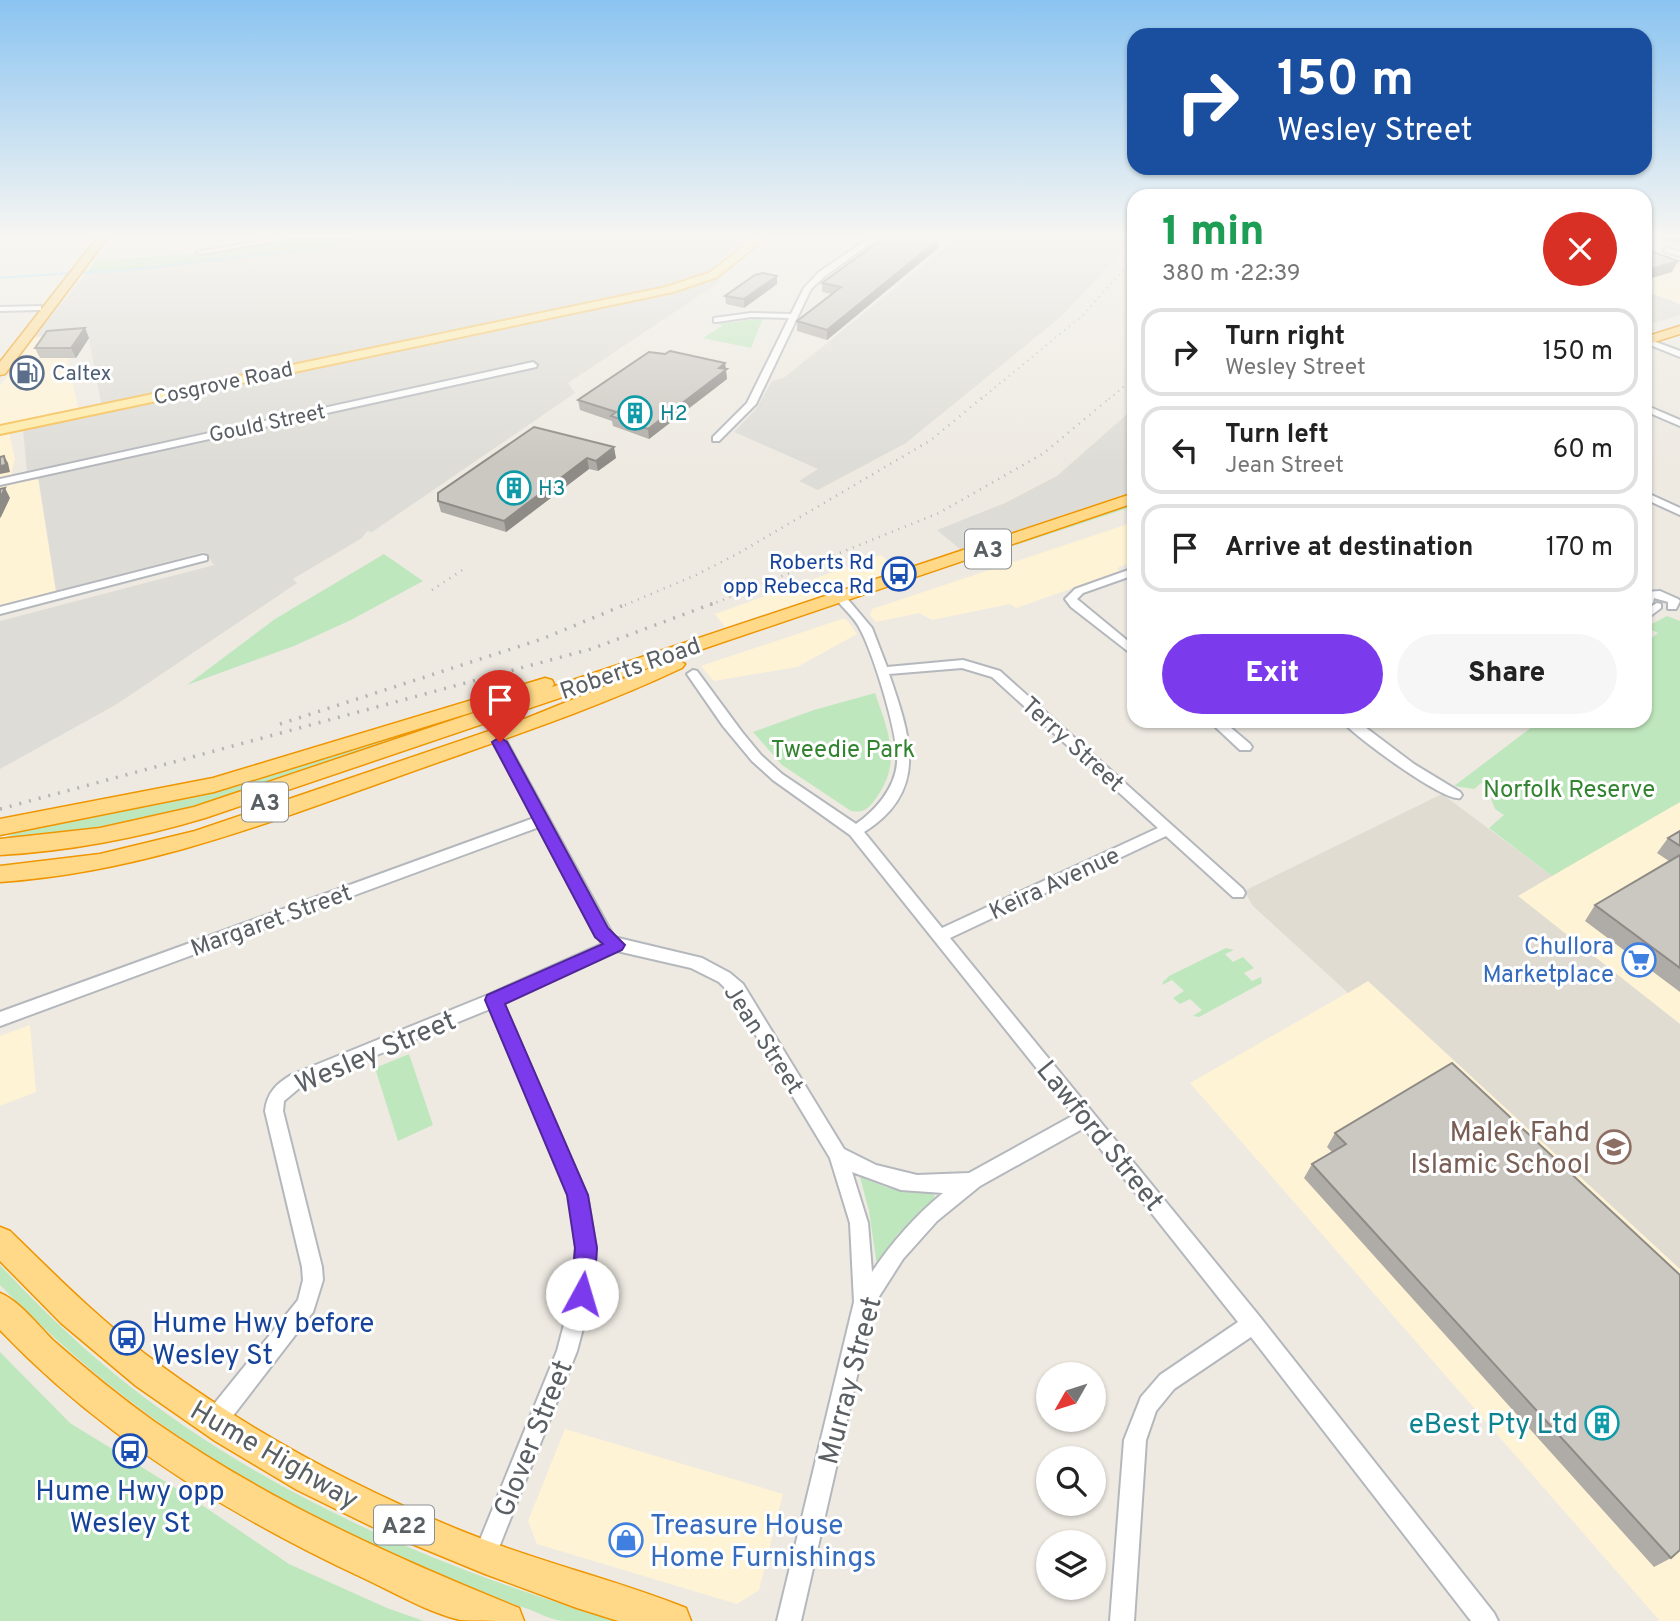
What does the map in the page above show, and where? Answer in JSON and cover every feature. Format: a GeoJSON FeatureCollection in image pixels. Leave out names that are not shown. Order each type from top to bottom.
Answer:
{"type":"FeatureCollection","features":[{"type":"Feature","properties":{"kind":"highway"},"geometry":{"type":"LineString","coordinates":[[2,362],[35,313]]}},
{"type":"Feature","properties":{"kind":"highway"},"geometry":{"type":"LineString","coordinates":[[2,362],[41,313]]}},
{"type":"Feature","properties":{"kind":"highway"},"geometry":{"type":"LineString","coordinates":[[1652,334],[1680,320]]}},
{"type":"Feature","properties":{"kind":"highway"},"geometry":{"type":"LineString","coordinates":[[1652,336],[1680,330]]}},
{"type":"Feature","properties":{"kind":"highway","name":"Roberts Road"},"geometry":{"type":"LineString","coordinates":[[0,847],[76,840],[160,824],[683,663],[1127,501]]}},
{"type":"Feature","properties":{"kind":"highway","name":"Roberts Road"},"geometry":{"type":"LineString","coordinates":[[845,603],[1127,513]]}},
{"type":"Feature","properties":{"kind":"highway"},"geometry":{"type":"LineString","coordinates":[[0,874],[80,865],[179,843],[609,695],[683,663]]}},
{"type":"Feature","properties":{"kind":"highway"},"geometry":{"type":"LineString","coordinates":[[0,827],[214,785],[488,699],[683,663]]}},
{"type":"Feature","properties":{"kind":"highway","name":"Roberts Road"},"geometry":{"type":"LineString","coordinates":[[0,860],[65,854],[150,838],[219,818],[520,711]]}},
{"type":"Feature","properties":{"kind":"highway"},"geometry":{"type":"LineString","coordinates":[[0,834],[43,817]]}},
{"type":"Feature","properties":{"kind":"highway","name":"Hume Highway"},"geometry":{"type":"LineString","coordinates":[[0,1241],[81,1322],[156,1383],[213,1423],[326,1489],[483,1559],[673,1621]]}},
{"type":"Feature","properties":{"kind":"highway","name":"Hume Highway"},"geometry":{"type":"LineString","coordinates":[[0,1308],[71,1376],[190,1467],[275,1517],[397,1578],[506,1621]]}},
{"type":"Feature","properties":{"kind":"main road","name":"Cosgrove Road"},"geometry":{"type":"LineString","coordinates":[[0,430],[562,313]]}},
{"type":"Feature","properties":{"kind":"street"},"geometry":{"type":"LineString","coordinates":[[716,439],[736,422],[751,404],[795,313]]}},
{"type":"Feature","properties":{"kind":"street"},"geometry":{"type":"LineString","coordinates":[[717,320],[751,314],[793,316]]}},
{"type":"Feature","properties":{"kind":"street"},"geometry":{"type":"LineString","coordinates":[[1652,340],[1680,354]]}},
{"type":"Feature","properties":{"kind":"street","name":"Gould Street"},"geometry":{"type":"LineString","coordinates":[[0,482],[533,365]]}},
{"type":"Feature","properties":{"kind":"street"},"geometry":{"type":"LineString","coordinates":[[1652,411],[1680,423]]}},
{"type":"Feature","properties":{"kind":"street"},"geometry":{"type":"LineString","coordinates":[[1652,498],[1680,512]]}},
{"type":"Feature","properties":{"kind":"street"},"geometry":{"type":"LineString","coordinates":[[0,611],[203,558]]}},
{"type":"Feature","properties":{"kind":"street"},"geometry":{"type":"LineString","coordinates":[[1127,574],[1076,592],[1071,599],[1127,646]]}},
{"type":"Feature","properties":{"kind":"street"},"geometry":{"type":"LineString","coordinates":[[1652,601],[1673,605],[1680,592]]}},
{"type":"Feature","properties":{"kind":"street"},"geometry":{"type":"LineString","coordinates":[[845,603],[868,632],[902,741],[904,762],[900,779],[888,801],[877,815],[855,831]]}},
{"type":"Feature","properties":{"kind":"street","name":"Lawford Street"},"geometry":{"type":"LineString","coordinates":[[683,663],[760,762],[788,784],[831,810],[855,831],[1253,1324],[1486,1621]]}},
{"type":"Feature","properties":{"kind":"street","name":"Terry Street"},"geometry":{"type":"LineString","coordinates":[[881,671],[963,663],[992,671],[1238,893]]}},
{"type":"Feature","properties":{"kind":"street"},"geometry":{"type":"LineString","coordinates":[[1223,728],[1245,747]]}},
{"type":"Feature","properties":{"kind":"street"},"geometry":{"type":"LineString","coordinates":[[1357,728],[1409,767],[1455,795]]}},
{"type":"Feature","properties":{"kind":"street"},"geometry":{"type":"LineString","coordinates":[[496,735],[602,932],[616,945]]}},
{"type":"Feature","properties":{"kind":"street","name":"Margaret Street"},"geometry":{"type":"LineString","coordinates":[[0,1019],[541,821]]}},
{"type":"Feature","properties":{"kind":"street","name":"Keira Avenue"},"geometry":{"type":"LineString","coordinates":[[940,936],[1167,830]]}},
{"type":"Feature","properties":{"kind":"street","name":"Wesley Street"},"geometry":{"type":"LineString","coordinates":[[213,1423],[300,1314],[306,1305],[313,1280],[274,1111],[276,1098],[297,1080],[494,1000],[616,945]]}},
{"type":"Feature","properties":{"kind":"street","name":"Jean Street"},"geometry":{"type":"LineString","coordinates":[[616,945],[704,964],[737,989],[838,1155],[859,1223],[864,1302]]}},
{"type":"Feature","properties":{"kind":"street","name":"Glover Street"},"geometry":{"type":"LineString","coordinates":[[483,1559],[573,1331],[582,1294],[586,1248],[583,1213],[575,1186],[494,1000]]}},
{"type":"Feature","properties":{"kind":"street","name":"Murray Street"},"geometry":{"type":"LineString","coordinates":[[789,1621],[864,1302],[896,1252],[916,1227],[972,1180],[1087,1117]]}},
{"type":"Feature","properties":{"kind":"street"},"geometry":{"type":"LineString","coordinates":[[838,1155],[886,1179],[910,1184],[948,1185],[972,1180]]}},
{"type":"Feature","properties":{"kind":"street"},"geometry":{"type":"LineString","coordinates":[[1122,1621],[1133,1454],[1143,1414],[1167,1382],[1253,1324]]}},
{"type":"Feature","properties":{"kind":"shaded area"},"geometry":{"type":"Polygon","coordinates":[[[53,313],[674,313],[568,383],[575,393],[372,532],[367,531],[362,538],[293,579],[297,583],[117,704],[0,769],[0,621],[214,565],[204,552],[56,591],[37,469],[27,471],[23,430],[103,413],[88,334],[33,337],[53,313]]]}},
{"type":"Feature","properties":{"kind":"shaded area"},"geometry":{"type":"Polygon","coordinates":[[[865,313],[1065,313],[906,443],[818,490],[799,481],[818,469],[734,432],[756,409],[772,381],[785,377],[865,313]]]}},
{"type":"Feature","properties":{"kind":"shaded area"},"geometry":{"type":"Polygon","coordinates":[[[1652,313],[1680,313],[1680,315],[1652,324],[1652,313]]]}},
{"type":"Feature","properties":{"kind":"shaded area"},"geometry":{"type":"Polygon","coordinates":[[[38,333],[90,336],[75,356],[68,360],[78,408],[11,422],[9,433],[15,459],[11,474],[38,480],[56,591],[0,605],[0,386],[38,333]]]}},
{"type":"Feature","properties":{"kind":"shaded area"},"geometry":{"type":"Polygon","coordinates":[[[1127,414],[1127,493],[961,550],[937,530],[1005,503],[1057,476],[1127,414]]]}},
{"type":"Feature","properties":{"kind":"shaded area"},"geometry":{"type":"Polygon","coordinates":[[[1127,524],[1127,564],[1117,569],[1121,571],[1016,608],[1010,604],[932,620],[919,613],[876,622],[870,615],[872,609],[1127,524]]]}},
{"type":"Feature","properties":{"kind":"shaded area"},"geometry":{"type":"Polygon","coordinates":[[[881,555],[897,571],[725,627],[715,614],[881,555]]]}},
{"type":"Feature","properties":{"kind":"shaded area"},"geometry":{"type":"Polygon","coordinates":[[[842,619],[847,620],[857,634],[797,667],[714,681],[701,666],[842,619]]]}},
{"type":"Feature","properties":{"kind":"shaded area","name":"Malek Fahd Islamic School"},"geometry":{"type":"Polygon","coordinates":[[[1442,794],[1552,876],[1518,896],[1680,1024],[1680,1269],[1368,981],[1348,993],[1253,906],[1244,891],[1442,794]]]}},
{"type":"Feature","properties":{"kind":"shaded area","name":"Chullora Marketplace"},"geometry":{"type":"Polygon","coordinates":[[[1680,802],[1680,1024],[1517,896],[1680,802]]]}},
{"type":"Feature","properties":{"kind":"shaded area","name":"eBest Pty Ltd"},"geometry":{"type":"Polygon","coordinates":[[[1368,981],[1680,1269],[1680,1621],[1660,1621],[1190,1083],[1368,981]]]}},
{"type":"Feature","properties":{"kind":"shaded area"},"geometry":{"type":"Polygon","coordinates":[[[30,1025],[36,1092],[0,1106],[0,1036],[30,1025]]]}},
{"type":"Feature","properties":{"kind":"shaded area"},"geometry":{"type":"Polygon","coordinates":[[[565,1429],[783,1494],[759,1590],[737,1604],[537,1544],[528,1521],[565,1429]]]}},
{"type":"Feature","properties":{"kind":"green space"},"geometry":{"type":"Polygon","coordinates":[[[763,318],[751,348],[703,338],[722,326],[720,324],[763,318]]]}},
{"type":"Feature","properties":{"kind":"green space"},"geometry":{"type":"Polygon","coordinates":[[[1127,504],[1127,508],[940,570],[1127,504]]]}},
{"type":"Feature","properties":{"kind":"green space"},"geometry":{"type":"Polygon","coordinates":[[[384,554],[423,581],[351,620],[294,646],[187,685],[275,619],[384,554]]]}},
{"type":"Feature","properties":{"kind":"green space","name":"Norfolk Reserve"},"geometry":{"type":"Polygon","coordinates":[[[1667,616],[1680,621],[1680,802],[1552,876],[1489,828],[1504,815],[1495,809],[1491,799],[1497,793],[1481,783],[1474,789],[1454,786],[1531,728],[1652,728],[1652,638],[1658,633],[1652,630],[1652,624],[1667,616]]]}},
{"type":"Feature","properties":{"kind":"green space"},"geometry":{"type":"Polygon","coordinates":[[[572,681],[170,815],[101,830],[1,840],[28,826],[66,819],[572,681]]]}},
{"type":"Feature","properties":{"kind":"green space","name":"Tweedie Park"},"geometry":{"type":"Polygon","coordinates":[[[875,693],[885,722],[891,761],[883,787],[867,809],[861,811],[851,811],[782,765],[753,732],[814,710],[875,693]]]}},
{"type":"Feature","properties":{"kind":"green space"},"geometry":{"type":"Polygon","coordinates":[[[1226,948],[1234,950],[1225,954],[1233,962],[1243,957],[1254,968],[1244,973],[1252,981],[1261,977],[1262,983],[1199,1017],[1193,1016],[1202,1010],[1190,999],[1180,1004],[1173,998],[1184,991],[1172,980],[1162,985],[1163,982],[1169,976],[1226,948]]]}},
{"type":"Feature","properties":{"kind":"green space"},"geometry":{"type":"Polygon","coordinates":[[[409,1054],[433,1125],[398,1141],[375,1068],[409,1054]]]}},
{"type":"Feature","properties":{"kind":"green space"},"geometry":{"type":"Polygon","coordinates":[[[860,1177],[888,1188],[933,1194],[935,1197],[897,1235],[877,1265],[869,1211],[860,1177]]]}},
{"type":"Feature","properties":{"kind":"green space"},"geometry":{"type":"Polygon","coordinates":[[[0,1265],[54,1320],[111,1371],[226,1454],[351,1521],[415,1550],[548,1600],[616,1621],[563,1621],[490,1596],[368,1544],[253,1484],[147,1414],[96,1374],[0,1285],[0,1265]]]}},
{"type":"Feature","properties":{"kind":"green space"},"geometry":{"type":"Polygon","coordinates":[[[0,1352],[70,1423],[187,1495],[289,1564],[387,1608],[424,1621],[0,1621],[0,1352]]]}},
{"type":"Feature","properties":{"kind":"building"},"geometry":{"type":"Polygon","coordinates":[[[808,313],[848,313],[827,330],[797,321],[808,313]]]}},
{"type":"Feature","properties":{"kind":"building"},"geometry":{"type":"Polygon","coordinates":[[[85,328],[71,348],[35,348],[47,331],[85,328]]]}},
{"type":"Feature","properties":{"kind":"building"},"geometry":{"type":"Polygon","coordinates":[[[670,351],[725,363],[719,368],[727,369],[648,429],[611,416],[616,412],[578,400],[649,352],[665,354],[670,351]]]}},
{"type":"Feature","properties":{"kind":"building","name":"H3"},"geometry":{"type":"Polygon","coordinates":[[[534,427],[614,447],[596,461],[587,458],[504,521],[438,501],[438,493],[534,427]]]}},
{"type":"Feature","properties":{"kind":"building"},"geometry":{"type":"Polygon","coordinates":[[[4,456],[6,465],[0,466],[0,457],[4,456]]]}},
{"type":"Feature","properties":{"kind":"building"},"geometry":{"type":"Polygon","coordinates":[[[1680,831],[1680,846],[1668,838],[1680,831]]]}},
{"type":"Feature","properties":{"kind":"building","name":"Chullora Marketplace"},"geometry":{"type":"Polygon","coordinates":[[[1680,855],[1680,968],[1595,905],[1680,855]]]}},
{"type":"Feature","properties":{"kind":"building","name":"eBest Pty Ltd"},"geometry":{"type":"Polygon","coordinates":[[[1452,1063],[1680,1275],[1680,1550],[1671,1558],[1312,1164],[1346,1144],[1335,1133],[1452,1063]]]}},
{"type":"Feature","properties":{"kind":"railway"},"geometry":{"type":"LineString","coordinates":[[981,399],[1085,313]]}},
{"type":"Feature","properties":{"kind":"railway"},"geometry":{"type":"LineString","coordinates":[[1109,399],[1127,384]]}},
{"type":"Feature","properties":{"kind":"railway"},"geometry":{"type":"LineString","coordinates":[[625,605],[696,575],[739,553],[931,440],[983,397]]}},
{"type":"Feature","properties":{"kind":"railway"},"geometry":{"type":"LineString","coordinates":[[710,605],[939,513],[1044,453],[1111,397]]}},
{"type":"Feature","properties":{"kind":"railway"},"geometry":{"type":"LineString","coordinates":[[432,590],[464,569]]}},
{"type":"Feature","properties":{"kind":"railway"},"geometry":{"type":"LineString","coordinates":[[280,724],[542,639],[629,603]]}},
{"type":"Feature","properties":{"kind":"railway"},"geometry":{"type":"LineString","coordinates":[[0,809],[591,649],[714,603]]}},
{"type":"Feature","properties":{"kind":"place","name":"Caltex"},"geometry":{"type":"Point","coordinates":[27,373]}},
{"type":"Feature","properties":{"kind":"place","name":"H2"},"geometry":{"type":"Point","coordinates":[635,413]}},
{"type":"Feature","properties":{"kind":"place","name":"H3"},"geometry":{"type":"Point","coordinates":[514,488]}},
{"type":"Feature","properties":{"kind":"place","name":"Roberts Rd opp Rebecca Rd"},"geometry":{"type":"Point","coordinates":[899,574]}},
{"type":"Feature","properties":{"kind":"place","name":"Chullora Marketplace"},"geometry":{"type":"Point","coordinates":[1639,960]}},
{"type":"Feature","properties":{"kind":"place","name":"Malek Fahd Islamic School"},"geometry":{"type":"Point","coordinates":[1614,1147]}},
{"type":"Feature","properties":{"kind":"place","name":"Hume Hwy before Wesley St"},"geometry":{"type":"Point","coordinates":[127,1338]}},
{"type":"Feature","properties":{"kind":"place","name":"eBest Pty Ltd"},"geometry":{"type":"Point","coordinates":[1602,1423]}},
{"type":"Feature","properties":{"kind":"place","name":"Hume Hwy opp Wesley St"},"geometry":{"type":"Point","coordinates":[130,1451]}},
{"type":"Feature","properties":{"kind":"place","name":"Treasure House Home Furnishings"},"geometry":{"type":"Point","coordinates":[626,1540]}},
{"type":"Feature","properties":{"kind":"route"},"geometry":{"type":"LineString","coordinates":[[500,742],[602,932],[608,941],[616,945],[573,967],[494,1000],[578,1195],[583,1213],[586,1248],[582,1294]]}}]}
